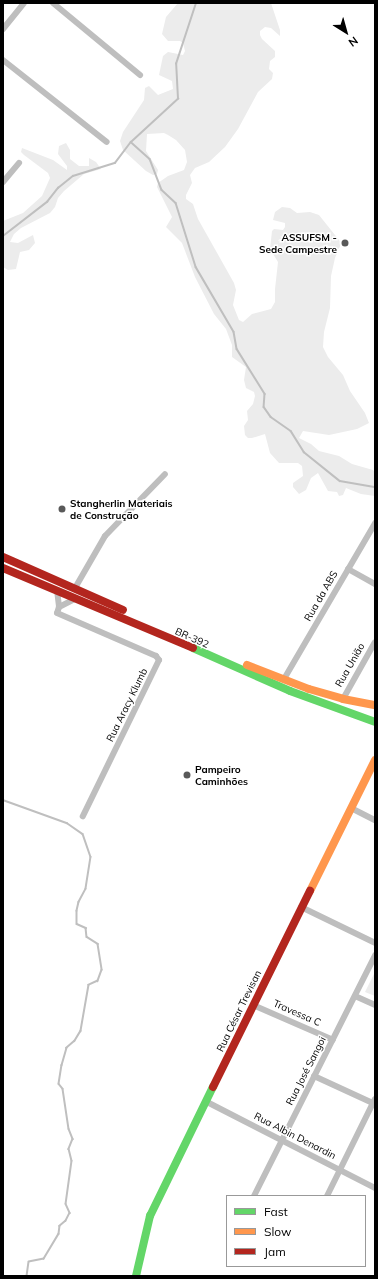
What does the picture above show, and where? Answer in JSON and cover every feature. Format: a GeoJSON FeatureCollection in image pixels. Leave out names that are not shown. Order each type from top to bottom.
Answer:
{"type":"FeatureCollection","features":[{"type":"Feature","properties":{"kind":"main road","name":"BR-392"},"geometry":{"type":"LineString","coordinates":[[3,557],[230,658],[309,689],[342,699],[375,705]]}},
{"type":"Feature","properties":{"kind":"main road","name":"BR-392"},"geometry":{"type":"LineString","coordinates":[[3,568],[77,598],[284,689],[375,722]]}},
{"type":"Feature","properties":{"kind":"main road","name":"Rua César Trevisan"},"geometry":{"type":"LineString","coordinates":[[136,1276],[150,1216],[375,760]]}},
{"type":"Feature","properties":{"kind":"street"},"geometry":{"type":"LineString","coordinates":[[3,29],[24,3]]}},
{"type":"Feature","properties":{"kind":"street"},"geometry":{"type":"LineString","coordinates":[[53,3],[140,75]]}},
{"type":"Feature","properties":{"kind":"street"},"geometry":{"type":"LineString","coordinates":[[3,60],[106,142]]}},
{"type":"Feature","properties":{"kind":"street"},"geometry":{"type":"LineString","coordinates":[[3,182],[19,163]]}},
{"type":"Feature","properties":{"kind":"street"},"geometry":{"type":"LineString","coordinates":[[75,588],[105,536],[165,474]]}},
{"type":"Feature","properties":{"kind":"street","name":"Rua da ABS"},"geometry":{"type":"LineString","coordinates":[[284,679],[375,523]]}},
{"type":"Feature","properties":{"kind":"street"},"geometry":{"type":"LineString","coordinates":[[348,570],[375,584]]}},
{"type":"Feature","properties":{"kind":"street"},"geometry":{"type":"LineString","coordinates":[[57,590],[58,610]]}},
{"type":"Feature","properties":{"kind":"street"},"geometry":{"type":"LineString","coordinates":[[58,610],[70,600],[77,598]]}},
{"type":"Feature","properties":{"kind":"street","name":"Rua Aracy Klumb"},"geometry":{"type":"LineString","coordinates":[[58,610],[156,656],[159,660],[83,816]]}},
{"type":"Feature","properties":{"kind":"street","name":"Rua União"},"geometry":{"type":"LineString","coordinates":[[342,699],[375,642]]}},
{"type":"Feature","properties":{"kind":"street"},"geometry":{"type":"LineString","coordinates":[[351,808],[375,820]]}},
{"type":"Feature","properties":{"kind":"street"},"geometry":{"type":"LineString","coordinates":[[302,907],[375,943]]}},
{"type":"Feature","properties":{"kind":"street","name":"Rua José Sangoi"},"geometry":{"type":"LineString","coordinates":[[254,1195],[375,955]]}},
{"type":"Feature","properties":{"kind":"street"},"geometry":{"type":"LineString","coordinates":[[355,996],[375,1005]]}},
{"type":"Feature","properties":{"kind":"street","name":"Travessa C"},"geometry":{"type":"LineString","coordinates":[[253,1005],[332,1040]]}},
{"type":"Feature","properties":{"kind":"street"},"geometry":{"type":"LineString","coordinates":[[314,1076],[374,1102],[328,1195]]}},
{"type":"Feature","properties":{"kind":"street","name":"Rua Albin Denardin"},"geometry":{"type":"LineString","coordinates":[[206,1102],[375,1188]]}},
{"type":"Feature","properties":{"kind":"shaded area"},"geometry":{"type":"Polygon","coordinates":[[[178,3],[271,3],[280,30],[280,36],[271,28],[265,27],[260,31],[260,35],[262,39],[275,51],[275,57],[270,61],[269,69],[273,73],[272,79],[258,92],[238,129],[225,147],[209,162],[195,168],[190,175],[192,183],[186,195],[186,199],[193,204],[198,219],[234,283],[236,290],[233,305],[239,320],[243,322],[252,314],[271,309],[275,302],[278,262],[270,249],[272,231],[274,229],[283,230],[285,223],[273,220],[275,212],[282,207],[290,208],[297,213],[310,212],[319,215],[339,240],[341,244],[335,258],[331,276],[330,308],[324,332],[323,347],[328,357],[343,375],[350,391],[365,413],[369,423],[357,429],[329,435],[303,431],[299,438],[311,444],[319,451],[339,456],[352,464],[373,470],[375,472],[375,496],[361,494],[346,488],[343,495],[339,496],[337,492],[328,491],[318,473],[311,478],[306,490],[299,494],[293,487],[293,483],[303,476],[302,466],[298,463],[279,463],[270,453],[265,434],[252,438],[248,438],[245,435],[244,426],[248,420],[247,411],[253,404],[255,396],[254,392],[246,388],[244,380],[246,367],[232,357],[232,345],[226,329],[214,314],[195,277],[182,243],[166,227],[172,217],[157,187],[158,183],[168,176],[184,170],[187,162],[185,150],[176,140],[164,133],[147,134],[146,151],[158,170],[157,174],[153,175],[146,171],[123,150],[120,141],[123,132],[144,100],[145,88],[149,86],[158,95],[173,89],[172,81],[159,75],[163,56],[168,52],[183,55],[185,51],[183,43],[180,41],[168,41],[162,34],[166,17],[178,3]]]}},
{"type":"Feature","properties":{"kind":"shaded area"},"geometry":{"type":"Polygon","coordinates":[[[66,143],[70,150],[70,159],[79,166],[89,166],[89,158],[96,162],[101,169],[84,174],[64,191],[58,198],[55,207],[50,213],[21,228],[14,234],[10,242],[18,243],[33,235],[35,243],[29,250],[20,252],[16,269],[8,270],[3,267],[3,221],[23,213],[42,196],[50,178],[48,173],[21,152],[22,148],[53,160],[67,170],[67,166],[58,154],[59,146],[66,143]]]}},
{"type":"Feature","properties":{"kind":"shaded area"},"geometry":{"type":"Polygon","coordinates":[[[375,972],[375,996],[365,992],[375,972]]]}},
{"type":"Feature","properties":{"kind":"waterway"},"geometry":{"type":"LineString","coordinates":[[3,236],[47,202],[58,188],[73,176],[115,163],[131,142],[178,99],[176,64],[196,3]]}},
{"type":"Feature","properties":{"kind":"waterway"},"geometry":{"type":"LineString","coordinates":[[131,142],[150,159],[162,190],[176,203],[196,267],[234,332],[237,349],[265,394],[264,407],[271,417],[291,431],[304,452],[340,481],[375,487]]}},
{"type":"Feature","properties":{"kind":"waterway"},"geometry":{"type":"LineString","coordinates":[[3,800],[67,823],[83,834],[91,857],[86,889],[79,902],[77,911],[77,924],[86,928],[87,937],[98,944],[102,970],[98,981],[89,985],[81,1031],[75,1041],[67,1048],[59,1084],[63,1089],[69,1129],[73,1139],[69,1149],[72,1161],[66,1204],[70,1213],[66,1221],[60,1226],[59,1234],[44,1259],[29,1262],[27,1276]]}},
{"type":"Feature","properties":{"kind":"traffic: fast"},"geometry":{"type":"LineString","coordinates":[[193,648],[290,691],[375,722]]}},
{"type":"Feature","properties":{"kind":"traffic: fast"},"geometry":{"type":"LineString","coordinates":[[136,1276],[150,1216],[213,1087]]}},
{"type":"Feature","properties":{"kind":"traffic: slow"},"geometry":{"type":"LineString","coordinates":[[247,665],[309,689],[343,699],[375,705]]}},
{"type":"Feature","properties":{"kind":"traffic: slow"},"geometry":{"type":"LineString","coordinates":[[310,891],[375,760]]}},
{"type":"Feature","properties":{"kind":"traffic: jam"},"geometry":{"type":"LineString","coordinates":[[3,557],[123,610]]}},
{"type":"Feature","properties":{"kind":"traffic: jam"},"geometry":{"type":"LineString","coordinates":[[3,568],[193,648]]}},
{"type":"Feature","properties":{"kind":"traffic: jam"},"geometry":{"type":"LineString","coordinates":[[213,1087],[310,891]]}},
{"type":"Feature","properties":{"kind":"place","name":"ASSUFSM - Sede Campestre"},"geometry":{"type":"Point","coordinates":[345,243]}},
{"type":"Feature","properties":{"kind":"place","name":"Stangherlin Materiais de Construção"},"geometry":{"type":"Point","coordinates":[62,509]}},
{"type":"Feature","properties":{"kind":"place","name":"Pampeiro Caminhões"},"geometry":{"type":"Point","coordinates":[187,775]}}]}
